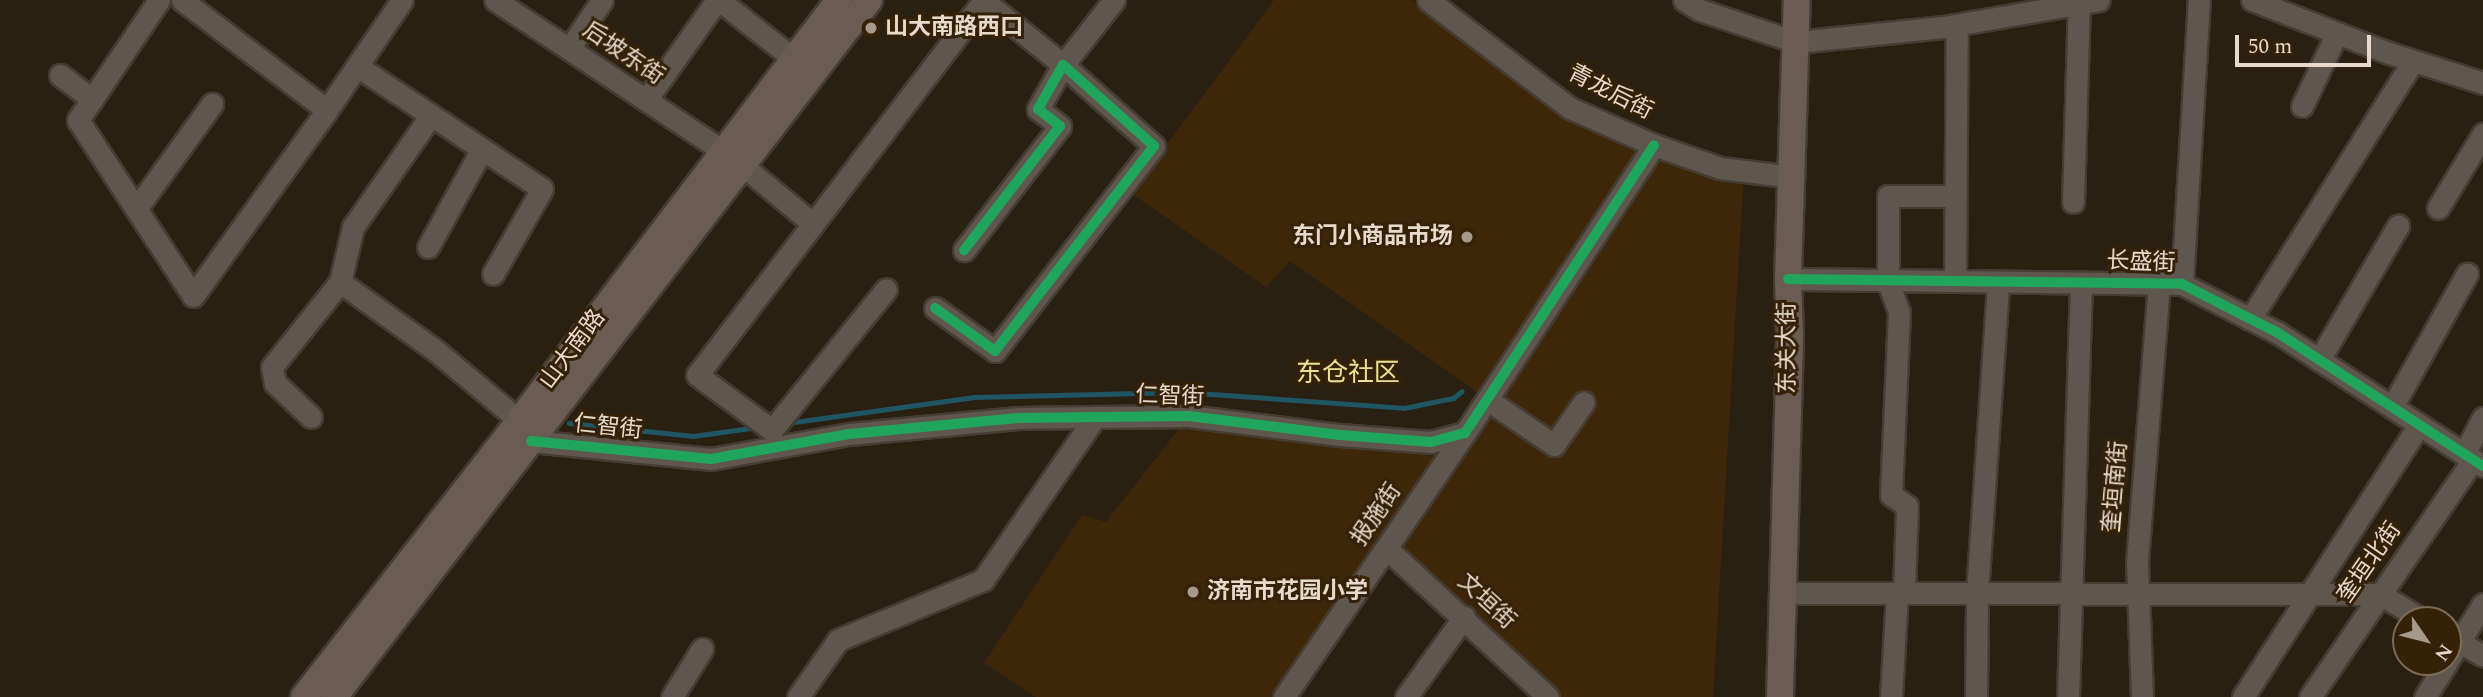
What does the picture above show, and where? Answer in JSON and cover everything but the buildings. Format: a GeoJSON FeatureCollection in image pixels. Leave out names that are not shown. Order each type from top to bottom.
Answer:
{"type":"FeatureCollection","features":[{"type":"Feature","properties":{"kind":"main road","name":"山大南路"},"geometry":{"type":"LineString","coordinates":[[733,158],[794,59],[839,0]]}},
{"type":"Feature","properties":{"kind":"main road","name":"山大南路"},"geometry":{"type":"LineString","coordinates":[[334,697],[525,431],[733,158],[869,0]]}},
{"type":"Feature","properties":{"kind":"main road","name":"东关大街"},"geometry":{"type":"LineString","coordinates":[[1780,697],[1788,279],[1797,0]]}},
{"type":"Feature","properties":{"kind":"main road","name":"山大南路"},"geometry":{"type":"LineString","coordinates":[[304,697],[525,431]]}},
{"type":"Feature","properties":{"kind":"street"},"geometry":{"type":"LineString","coordinates":[[159,0],[78,120],[193,296],[327,110],[401,0]]}},
{"type":"Feature","properties":{"kind":"street"},"geometry":{"type":"LineString","coordinates":[[182,0],[327,110]]}},
{"type":"Feature","properties":{"kind":"street","name":"后坡东街"},"geometry":{"type":"LineString","coordinates":[[495,0],[733,158],[813,224]]}},
{"type":"Feature","properties":{"kind":"street"},"geometry":{"type":"LineString","coordinates":[[569,49],[602,0]]}},
{"type":"Feature","properties":{"kind":"street"},"geometry":{"type":"LineString","coordinates":[[646,100],[718,0],[794,59]]}},
{"type":"Feature","properties":{"kind":"street"},"geometry":{"type":"LineString","coordinates":[[886,289],[772,430],[697,375],[984,0],[1063,65],[1154,146],[995,351],[934,308]]}},
{"type":"Feature","properties":{"kind":"street"},"geometry":{"type":"LineString","coordinates":[[964,250],[1060,127],[1038,109],[1063,65],[1114,0]]}},
{"type":"Feature","properties":{"kind":"street","name":"青龙后街"},"geometry":{"type":"LineString","coordinates":[[1428,0],[1570,108],[1654,145],[1720,168],[1793,177]]}},
{"type":"Feature","properties":{"kind":"street"},"geometry":{"type":"LineString","coordinates":[[1684,0],[1700,10],[1796,41],[1957,25],[2089,2],[2073,202]]}},
{"type":"Feature","properties":{"kind":"street"},"geometry":{"type":"LineString","coordinates":[[2182,284],[2199,0]]}},
{"type":"Feature","properties":{"kind":"street"},"geometry":{"type":"LineString","coordinates":[[2252,0],[2413,61],[2483,83]]}},
{"type":"Feature","properties":{"kind":"street"},"geometry":{"type":"LineString","coordinates":[[1955,281],[1957,25]]}},
{"type":"Feature","properties":{"kind":"street"},"geometry":{"type":"LineString","coordinates":[[2302,106],[2337,33]]}},
{"type":"Feature","properties":{"kind":"street"},"geometry":{"type":"LineString","coordinates":[[2250,319],[2413,61]]}},
{"type":"Feature","properties":{"kind":"street"},"geometry":{"type":"LineString","coordinates":[[357,66],[542,189],[493,274]]}},
{"type":"Feature","properties":{"kind":"street"},"geometry":{"type":"LineString","coordinates":[[60,75],[92,99]]}},
{"type":"Feature","properties":{"kind":"street"},"geometry":{"type":"LineString","coordinates":[[136,209],[212,104]]}},
{"type":"Feature","properties":{"kind":"street"},"geometry":{"type":"LineString","coordinates":[[312,417],[275,383],[272,367],[340,282],[353,227],[431,116]]}},
{"type":"Feature","properties":{"kind":"street"},"geometry":{"type":"LineString","coordinates":[[2438,208],[2483,134]]}},
{"type":"Feature","properties":{"kind":"street"},"geometry":{"type":"LineString","coordinates":[[1465,433],[1654,145]]}},
{"type":"Feature","properties":{"kind":"street"},"geometry":{"type":"LineString","coordinates":[[428,247],[482,149]]}},
{"type":"Feature","properties":{"kind":"street"},"geometry":{"type":"LineString","coordinates":[[1891,697],[1907,506],[1891,495],[1899,312],[1888,281],[1888,196],[1955,196]]}},
{"type":"Feature","properties":{"kind":"street"},"geometry":{"type":"LineString","coordinates":[[2319,360],[2398,226]]}},
{"type":"Feature","properties":{"kind":"street"},"geometry":{"type":"LineString","coordinates":[[2392,407],[2467,274]]}},
{"type":"Feature","properties":{"kind":"street","name":"长盛街"},"geometry":{"type":"LineString","coordinates":[[1788,279],[2182,284],[2250,319],[2319,360],[2474,460]]}},
{"type":"Feature","properties":{"kind":"street"},"geometry":{"type":"LineString","coordinates":[[340,282],[435,349],[525,431]]}},
{"type":"Feature","properties":{"kind":"street"},"geometry":{"type":"LineString","coordinates":[[1976,697],[1978,593],[1998,282]]}},
{"type":"Feature","properties":{"kind":"street","name":"奎垣南街"},"geometry":{"type":"LineString","coordinates":[[2142,697],[2137,562],[2159,282]]}},
{"type":"Feature","properties":{"kind":"street"},"geometry":{"type":"LineString","coordinates":[[2068,697],[2081,283]]}},
{"type":"Feature","properties":{"kind":"street"},"geometry":{"type":"LineString","coordinates":[[1488,400],[1554,445],[1584,402]]}},
{"type":"Feature","properties":{"kind":"street","name":"仁智街"},"geometry":{"type":"LineString","coordinates":[[525,431],[712,458],[849,434],[1018,418],[1189,416],[1340,435],[1431,442],[1465,433]]}},
{"type":"Feature","properties":{"kind":"street"},"geometry":{"type":"LineString","coordinates":[[798,697],[838,640],[983,580],[1095,417]]}},
{"type":"Feature","properties":{"kind":"street","name":"奎垣北街"},"geometry":{"type":"LineString","coordinates":[[2310,697],[2474,460],[2483,418]]}},
{"type":"Feature","properties":{"kind":"street"},"geometry":{"type":"LineString","coordinates":[[2243,697],[2419,425]]}},
{"type":"Feature","properties":{"kind":"street","name":"报施街"},"geometry":{"type":"LineString","coordinates":[[1284,697],[1465,433]]}},
{"type":"Feature","properties":{"kind":"street","name":"文垣街"},"geometry":{"type":"LineString","coordinates":[[1386,548],[1464,617],[1535,693]]}},
{"type":"Feature","properties":{"kind":"street"},"geometry":{"type":"LineString","coordinates":[[1784,593],[2380,594],[2400,606]]}},
{"type":"Feature","properties":{"kind":"street"},"geometry":{"type":"LineString","coordinates":[[2462,634],[2483,604]]}},
{"type":"Feature","properties":{"kind":"street"},"geometry":{"type":"LineString","coordinates":[[1406,697],[1464,617]]}},
{"type":"Feature","properties":{"kind":"street"},"geometry":{"type":"LineString","coordinates":[[672,697],[702,649]]}},
{"type":"Feature","properties":{"kind":"street"},"geometry":{"type":"LineString","coordinates":[[2462,652],[2483,656]]}},
{"type":"Feature","properties":{"kind":"street"},"geometry":{"type":"LineString","coordinates":[[2425,697],[2437,676]]}},
{"type":"Feature","properties":{"kind":"shaded area"},"geometry":{"type":"Polygon","coordinates":[[[1274,0],[1410,0],[1654,145],[1744,171],[1713,697],[1548,697],[1386,549],[1284,697],[1036,697],[984,663],[1082,515],[1106,522],[1189,416],[1465,433],[1487,399],[1290,261],[1266,287],[1131,193],[1274,0]]]}},
{"type":"Feature","properties":{"kind":"waterway"},"geometry":{"type":"LineString","coordinates":[[787,423],[974,397],[1183,392],[1404,408],[1453,398],[1462,391]]}},
{"type":"Feature","properties":{"kind":"waterway"},"geometry":{"type":"LineString","coordinates":[[569,423],[693,436],[757,427]]}},
{"type":"Feature","properties":{"kind":"cycle path"},"geometry":{"type":"LineString","coordinates":[[935,308],[995,351],[1154,146],[1063,65],[1038,109],[1060,126],[964,250]]}},
{"type":"Feature","properties":{"kind":"cycle path"},"geometry":{"type":"LineString","coordinates":[[531,441],[711,459],[849,434],[1018,418],[1189,416],[1340,435],[1431,442],[1465,433],[1654,145]]}},
{"type":"Feature","properties":{"kind":"cycle path"},"geometry":{"type":"LineString","coordinates":[[1788,279],[2182,284],[2278,333],[2483,466]]}},
{"type":"Feature","properties":{"kind":"place","name":"山大南路西口"},"geometry":{"type":"Point","coordinates":[871,28]}},
{"type":"Feature","properties":{"kind":"place","name":"东门小商品市场"},"geometry":{"type":"Point","coordinates":[1467,237]}},
{"type":"Feature","properties":{"kind":"place","name":"济南市花园小学"},"geometry":{"type":"Point","coordinates":[1193,592]}},
{"type":"Feature","properties":{"kind":"district","name":"东仓社区"},"geometry":{"type":"Point","coordinates":[1348,374]}}]}
